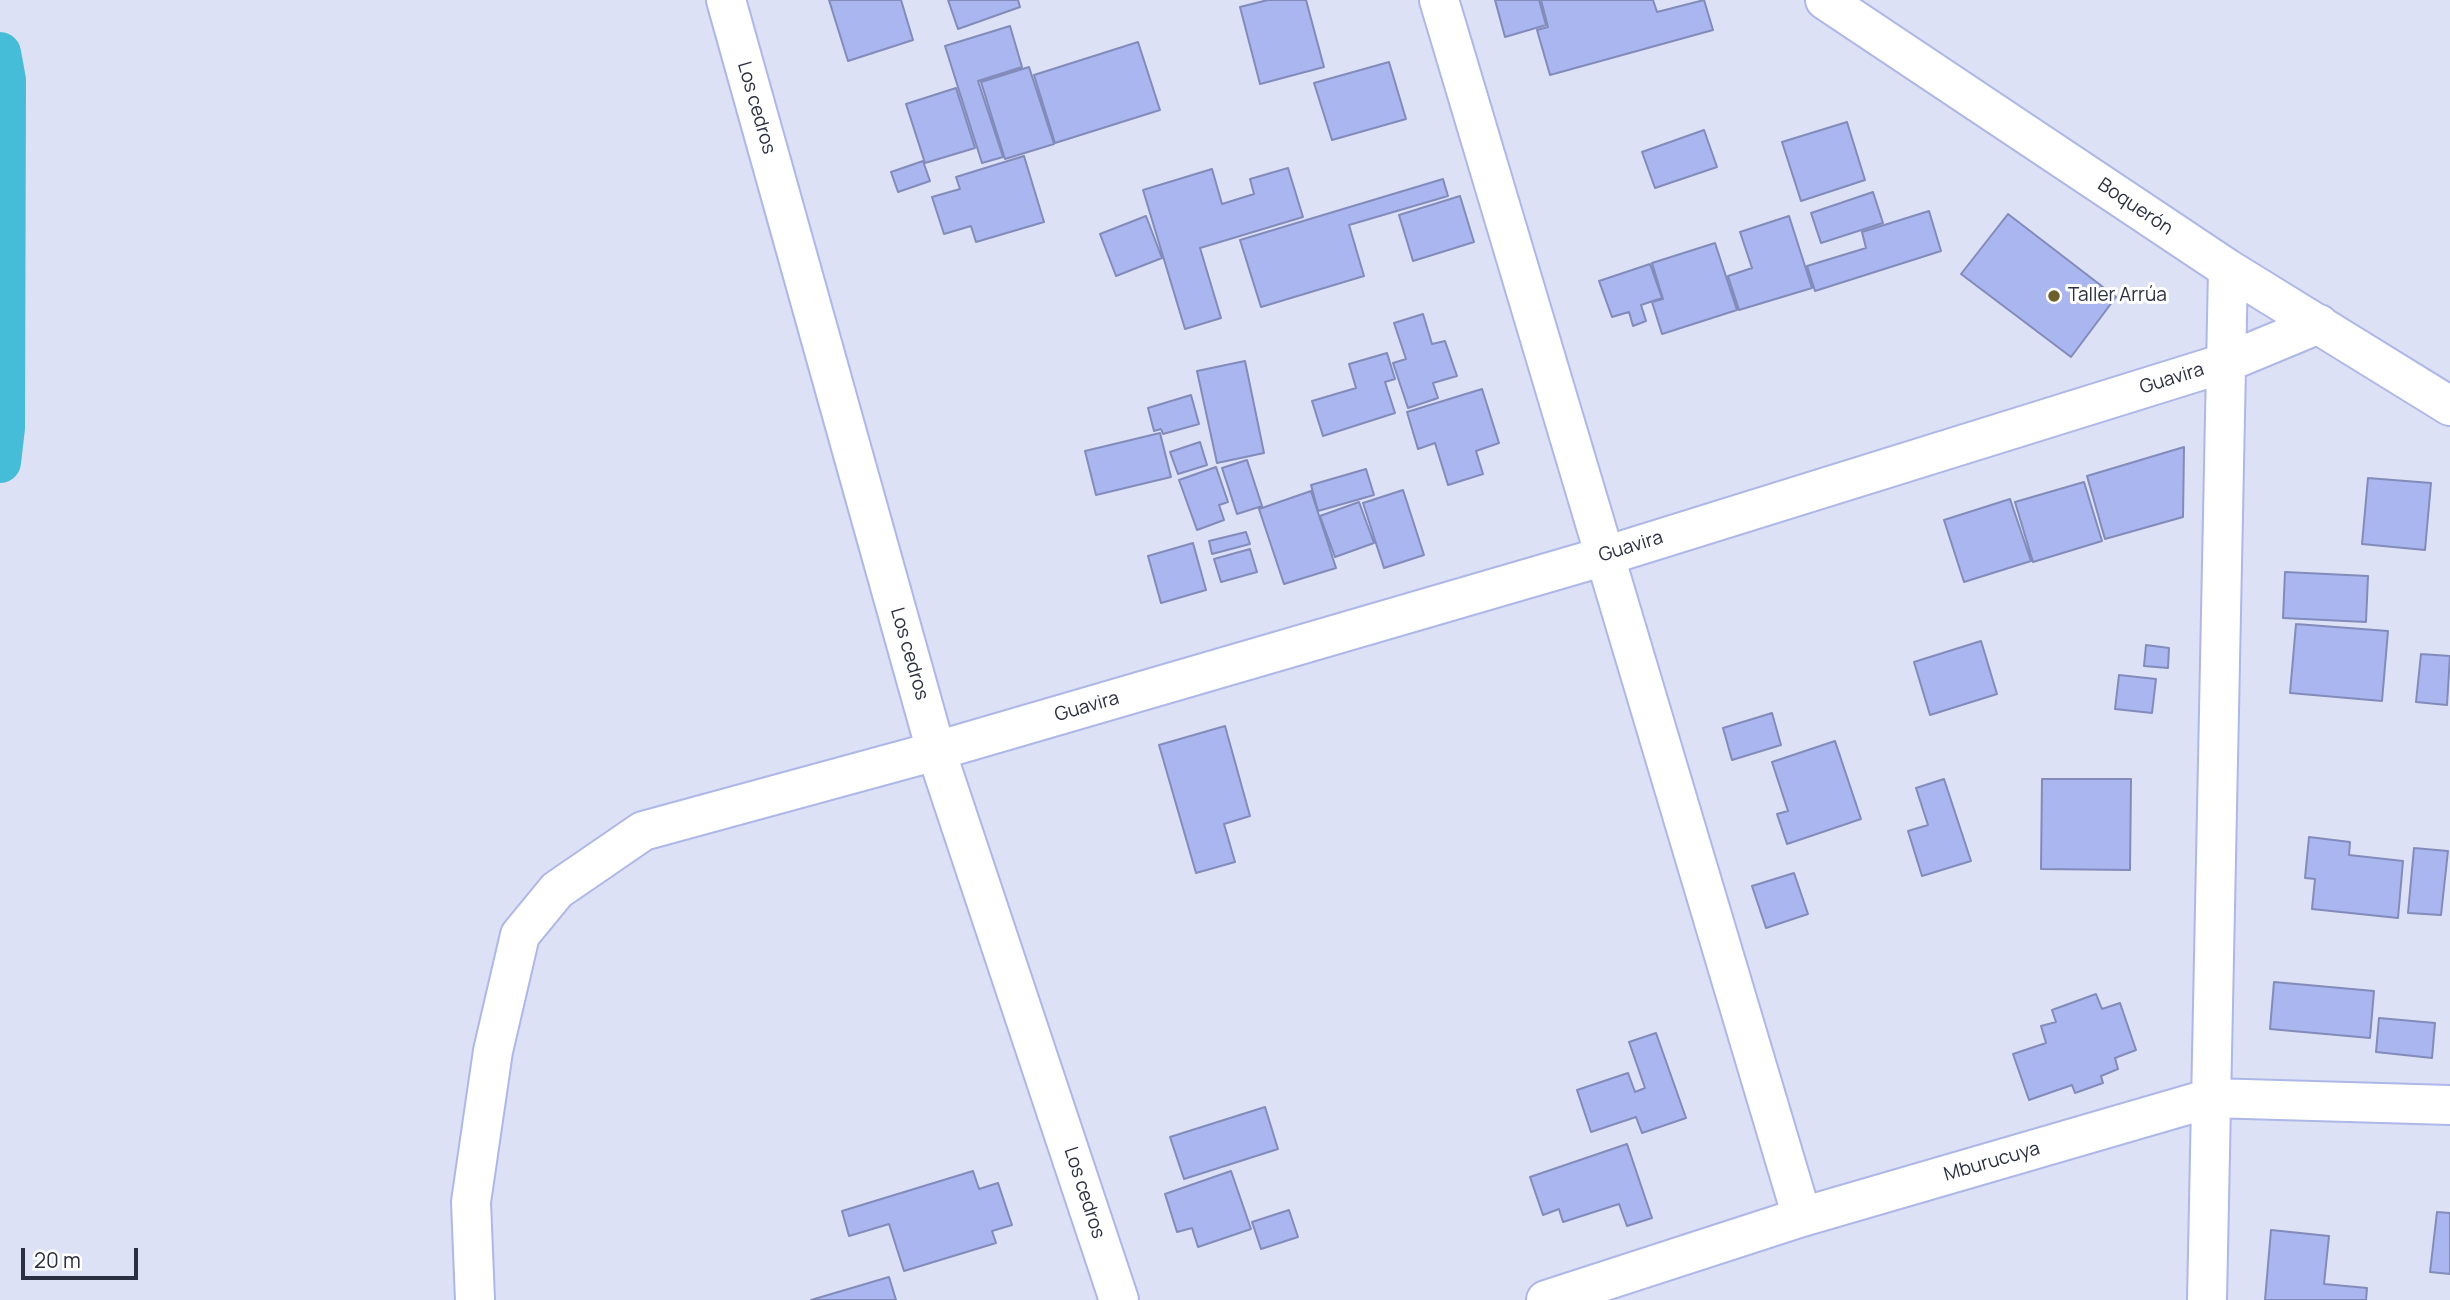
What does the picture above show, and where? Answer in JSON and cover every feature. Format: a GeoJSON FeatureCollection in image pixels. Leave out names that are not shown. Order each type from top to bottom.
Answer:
{"type":"FeatureCollection","features":[{"type":"Feature","properties":{"kind":"street","name":"Los cedros"},"geometry":{"type":"LineString","coordinates":[[726,0],[936,751],[1119,1300]]}},
{"type":"Feature","properties":{"kind":"street"},"geometry":{"type":"LineString","coordinates":[[1439,0],[1801,1217]]}},
{"type":"Feature","properties":{"kind":"street","name":"Boquerón"},"geometry":{"type":"LineString","coordinates":[[1825,0],[2228,270],[2450,407]]}},
{"type":"Feature","properties":{"kind":"street"},"geometry":{"type":"LineString","coordinates":[[2207,1300],[2228,270]]}},
{"type":"Feature","properties":{"kind":"street","name":"Guavira"},"geometry":{"type":"LineString","coordinates":[[475,1300],[471,1202],[494,1051],[520,935],[557,890],[643,831],[936,751],[1605,556],[2225,363],[2319,324]]}},
{"type":"Feature","properties":{"kind":"street","name":"Mburucuya"},"geometry":{"type":"LineString","coordinates":[[1546,1300],[1801,1217],[2211,1098],[2450,1105]]}},
{"type":"Feature","properties":{"kind":"building"},"geometry":{"type":"Polygon","coordinates":[[[829,0],[901,0],[913,40],[848,61],[829,0]]]}},
{"type":"Feature","properties":{"kind":"building"},"geometry":{"type":"Polygon","coordinates":[[[948,0],[1018,0],[1020,7],[958,29],[948,0]]]}},
{"type":"Feature","properties":{"kind":"building"},"geometry":{"type":"Polygon","coordinates":[[[1268,0],[1306,0],[1324,67],[1260,84],[1240,7],[1268,0]]]}},
{"type":"Feature","properties":{"kind":"building"},"geometry":{"type":"Polygon","coordinates":[[[1495,0],[1539,0],[1546,25],[1505,37],[1495,0]]]}},
{"type":"Feature","properties":{"kind":"building"},"geometry":{"type":"Polygon","coordinates":[[[1541,0],[1653,0],[1657,12],[1704,0],[1713,30],[1550,75],[1537,30],[1548,27],[1541,0]]]}},
{"type":"Feature","properties":{"kind":"building"},"geometry":{"type":"Polygon","coordinates":[[[1010,26],[1022,67],[978,81],[1003,157],[982,163],[945,46],[1010,26]]]}},
{"type":"Feature","properties":{"kind":"building"},"geometry":{"type":"Polygon","coordinates":[[[1138,42],[1160,110],[1055,143],[1034,75],[1138,42]]]}},
{"type":"Feature","properties":{"kind":"building"},"geometry":{"type":"Polygon","coordinates":[[[1389,62],[1406,119],[1332,140],[1314,83],[1389,62]]]}},
{"type":"Feature","properties":{"kind":"building"},"geometry":{"type":"Polygon","coordinates":[[[1029,67],[1054,144],[1005,159],[981,82],[1029,67]]]}},
{"type":"Feature","properties":{"kind":"building"},"geometry":{"type":"Polygon","coordinates":[[[956,88],[975,148],[925,163],[906,104],[956,88]]]}},
{"type":"Feature","properties":{"kind":"building"},"geometry":{"type":"Polygon","coordinates":[[[1847,122],[1865,180],[1801,201],[1782,142],[1847,122]]]}},
{"type":"Feature","properties":{"kind":"building"},"geometry":{"type":"Polygon","coordinates":[[[1704,130],[1717,167],[1655,188],[1642,152],[1704,130]]]}},
{"type":"Feature","properties":{"kind":"building"},"geometry":{"type":"Polygon","coordinates":[[[1024,156],[1044,222],[976,242],[971,226],[944,234],[932,197],[960,189],[956,177],[1024,156]]]}},
{"type":"Feature","properties":{"kind":"building"},"geometry":{"type":"Polygon","coordinates":[[[923,161],[930,181],[898,192],[891,172],[923,161]]]}},
{"type":"Feature","properties":{"kind":"building"},"geometry":{"type":"Polygon","coordinates":[[[1288,168],[1303,217],[1200,248],[1221,318],[1185,329],[1143,190],[1212,169],[1222,204],[1254,194],[1250,179],[1288,168]]]}},
{"type":"Feature","properties":{"kind":"building"},"geometry":{"type":"Polygon","coordinates":[[[1443,179],[1448,196],[1349,225],[1364,276],[1261,307],[1240,240],[1443,179]]]}},
{"type":"Feature","properties":{"kind":"building"},"geometry":{"type":"Polygon","coordinates":[[[1873,192],[1883,223],[1821,243],[1811,213],[1873,192]]]}},
{"type":"Feature","properties":{"kind":"building"},"geometry":{"type":"Polygon","coordinates":[[[1460,196],[1474,242],[1413,261],[1399,215],[1460,196]]]}},
{"type":"Feature","properties":{"kind":"building"},"geometry":{"type":"Polygon","coordinates":[[[1929,211],[1941,251],[1815,291],[1807,266],[1866,248],[1862,232],[1929,211]]]}},
{"type":"Feature","properties":{"kind":"building"},"geometry":{"type":"Polygon","coordinates":[[[2008,214],[2116,297],[2071,357],[1961,274],[2008,214]]]}},
{"type":"Feature","properties":{"kind":"building"},"geometry":{"type":"Polygon","coordinates":[[[1146,216],[1162,258],[1116,276],[1100,234],[1146,216]]]}},
{"type":"Feature","properties":{"kind":"building"},"geometry":{"type":"Polygon","coordinates":[[[1789,216],[1812,288],[1739,310],[1728,276],[1752,268],[1740,232],[1789,216]]]}},
{"type":"Feature","properties":{"kind":"building"},"geometry":{"type":"Polygon","coordinates":[[[1715,243],[1737,310],[1662,334],[1652,302],[1663,299],[1652,263],[1715,243]]]}},
{"type":"Feature","properties":{"kind":"building"},"geometry":{"type":"Polygon","coordinates":[[[1650,264],[1662,298],[1641,305],[1646,321],[1633,326],[1629,312],[1612,317],[1599,281],[1650,264]]]}},
{"type":"Feature","properties":{"kind":"building"},"geometry":{"type":"Polygon","coordinates":[[[1423,314],[1432,344],[1445,341],[1457,376],[1433,383],[1438,398],[1408,408],[1393,363],[1406,359],[1394,323],[1423,314]]]}},
{"type":"Feature","properties":{"kind":"building"},"geometry":{"type":"Polygon","coordinates":[[[1387,353],[1395,379],[1385,382],[1395,413],[1323,436],[1312,401],[1356,388],[1349,364],[1387,353]]]}},
{"type":"Feature","properties":{"kind":"building"},"geometry":{"type":"Polygon","coordinates":[[[1245,361],[1264,453],[1217,463],[1197,371],[1245,361]]]}},
{"type":"Feature","properties":{"kind":"building"},"geometry":{"type":"Polygon","coordinates":[[[1482,389],[1499,443],[1476,451],[1483,474],[1448,485],[1435,443],[1418,449],[1407,412],[1482,389]]]}},
{"type":"Feature","properties":{"kind":"building"},"geometry":{"type":"Polygon","coordinates":[[[1191,395],[1199,424],[1163,434],[1161,429],[1154,431],[1148,408],[1191,395]]]}},
{"type":"Feature","properties":{"kind":"building"},"geometry":{"type":"Polygon","coordinates":[[[1160,433],[1171,477],[1096,495],[1085,451],[1160,433]]]}},
{"type":"Feature","properties":{"kind":"building"},"geometry":{"type":"Polygon","coordinates":[[[1200,442],[1207,465],[1178,474],[1170,452],[1200,442]]]}},
{"type":"Feature","properties":{"kind":"building"},"geometry":{"type":"Polygon","coordinates":[[[2184,447],[2183,517],[2105,539],[2087,476],[2184,447]]]}},
{"type":"Feature","properties":{"kind":"building"},"geometry":{"type":"Polygon","coordinates":[[[1247,460],[1262,506],[1237,514],[1222,468],[1247,460]]]}},
{"type":"Feature","properties":{"kind":"building"},"geometry":{"type":"Polygon","coordinates":[[[1216,467],[1228,502],[1219,505],[1224,520],[1197,530],[1179,480],[1216,467]]]}},
{"type":"Feature","properties":{"kind":"building"},"geometry":{"type":"Polygon","coordinates":[[[1366,469],[1374,495],[1318,511],[1311,485],[1366,469]]]}},
{"type":"Feature","properties":{"kind":"building"},"geometry":{"type":"Polygon","coordinates":[[[2368,478],[2431,483],[2425,550],[2362,544],[2368,478]]]}},
{"type":"Feature","properties":{"kind":"building"},"geometry":{"type":"Polygon","coordinates":[[[2084,482],[2102,541],[2033,562],[2015,502],[2084,482]]]}},
{"type":"Feature","properties":{"kind":"building"},"geometry":{"type":"Polygon","coordinates":[[[1403,490],[1424,555],[1384,568],[1363,503],[1403,490]]]}},
{"type":"Feature","properties":{"kind":"building"},"geometry":{"type":"Polygon","coordinates":[[[1311,491],[1336,568],[1284,584],[1259,509],[1311,491]]]}},
{"type":"Feature","properties":{"kind":"building"},"geometry":{"type":"Polygon","coordinates":[[[2010,499],[2031,561],[1964,582],[1944,520],[2010,499]]]}},
{"type":"Feature","properties":{"kind":"building"},"geometry":{"type":"Polygon","coordinates":[[[1359,502],[1374,543],[1335,557],[1320,516],[1359,502]]]}},
{"type":"Feature","properties":{"kind":"building"},"geometry":{"type":"Polygon","coordinates":[[[1246,532],[1250,544],[1212,554],[1209,541],[1246,532]]]}},
{"type":"Feature","properties":{"kind":"building"},"geometry":{"type":"Polygon","coordinates":[[[1193,543],[1206,590],[1161,603],[1148,556],[1193,543]]]}},
{"type":"Feature","properties":{"kind":"building"},"geometry":{"type":"Polygon","coordinates":[[[1250,549],[1257,572],[1221,582],[1214,559],[1250,549]]]}},
{"type":"Feature","properties":{"kind":"building"},"geometry":{"type":"Polygon","coordinates":[[[2285,572],[2368,576],[2366,622],[2283,618],[2285,572]]]}},
{"type":"Feature","properties":{"kind":"building"},"geometry":{"type":"Polygon","coordinates":[[[2296,624],[2388,631],[2382,701],[2290,693],[2296,624]]]}},
{"type":"Feature","properties":{"kind":"building"},"geometry":{"type":"Polygon","coordinates":[[[1981,641],[1997,694],[1930,715],[1914,662],[1981,641]]]}},
{"type":"Feature","properties":{"kind":"building"},"geometry":{"type":"Polygon","coordinates":[[[2146,645],[2169,648],[2168,668],[2144,666],[2146,645]]]}},
{"type":"Feature","properties":{"kind":"building"},"geometry":{"type":"Polygon","coordinates":[[[2421,654],[2450,656],[2447,705],[2416,702],[2421,654]]]}},
{"type":"Feature","properties":{"kind":"building"},"geometry":{"type":"Polygon","coordinates":[[[2119,675],[2156,679],[2152,713],[2115,709],[2119,675]]]}},
{"type":"Feature","properties":{"kind":"building"},"geometry":{"type":"Polygon","coordinates":[[[1772,713],[1781,745],[1732,760],[1723,728],[1772,713]]]}},
{"type":"Feature","properties":{"kind":"building"},"geometry":{"type":"Polygon","coordinates":[[[1225,726],[1250,816],[1224,824],[1235,862],[1196,873],[1159,745],[1225,726]]]}},
{"type":"Feature","properties":{"kind":"building"},"geometry":{"type":"Polygon","coordinates":[[[1835,741],[1861,819],[1787,844],[1777,814],[1788,811],[1772,762],[1835,741]]]}},
{"type":"Feature","properties":{"kind":"building"},"geometry":{"type":"Polygon","coordinates":[[[1944,779],[1971,861],[1922,876],[1908,831],[1928,825],[1916,788],[1944,779]]]}},
{"type":"Feature","properties":{"kind":"building"},"geometry":{"type":"Polygon","coordinates":[[[2042,779],[2131,779],[2130,870],[2041,869],[2042,779]]]}},
{"type":"Feature","properties":{"kind":"building"},"geometry":{"type":"Polygon","coordinates":[[[2309,837],[2350,842],[2349,855],[2403,861],[2398,918],[2312,909],[2315,879],[2305,878],[2309,837]]]}},
{"type":"Feature","properties":{"kind":"building"},"geometry":{"type":"Polygon","coordinates":[[[2414,848],[2448,851],[2441,915],[2408,913],[2414,848]]]}},
{"type":"Feature","properties":{"kind":"building"},"geometry":{"type":"Polygon","coordinates":[[[1794,873],[1808,914],[1766,928],[1752,886],[1794,873]]]}},
{"type":"Feature","properties":{"kind":"building"},"geometry":{"type":"Polygon","coordinates":[[[2274,982],[2374,991],[2370,1038],[2270,1029],[2274,982]]]}},
{"type":"Feature","properties":{"kind":"building"},"geometry":{"type":"Polygon","coordinates":[[[2096,994],[2102,1009],[2120,1003],[2136,1050],[2115,1058],[2118,1069],[2101,1076],[2103,1083],[2075,1093],[2072,1085],[2029,1100],[2013,1054],[2046,1043],[2041,1026],[2056,1022],[2052,1010],[2096,994]]]}},
{"type":"Feature","properties":{"kind":"building"},"geometry":{"type":"Polygon","coordinates":[[[2379,1018],[2435,1023],[2432,1058],[2376,1052],[2379,1018]]]}},
{"type":"Feature","properties":{"kind":"building"},"geometry":{"type":"Polygon","coordinates":[[[1656,1033],[1686,1118],[1642,1133],[1636,1117],[1591,1132],[1577,1090],[1628,1073],[1635,1092],[1645,1088],[1629,1042],[1656,1033]]]}},
{"type":"Feature","properties":{"kind":"building"},"geometry":{"type":"Polygon","coordinates":[[[1265,1107],[1278,1149],[1184,1179],[1170,1137],[1265,1107]]]}},
{"type":"Feature","properties":{"kind":"building"},"geometry":{"type":"Polygon","coordinates":[[[1627,1144],[1652,1218],[1627,1226],[1619,1204],[1563,1222],[1559,1209],[1543,1215],[1530,1177],[1627,1144]]]}},
{"type":"Feature","properties":{"kind":"building"},"geometry":{"type":"Polygon","coordinates":[[[973,1171],[979,1189],[998,1183],[1012,1225],[992,1231],[996,1243],[904,1271],[889,1224],[849,1236],[842,1211],[973,1171]]]}},
{"type":"Feature","properties":{"kind":"building"},"geometry":{"type":"Polygon","coordinates":[[[1231,1171],[1251,1229],[1198,1247],[1192,1228],[1177,1232],[1165,1194],[1231,1171]]]}},
{"type":"Feature","properties":{"kind":"building"},"geometry":{"type":"Polygon","coordinates":[[[1289,1210],[1298,1237],[1261,1249],[1252,1222],[1289,1210]]]}},
{"type":"Feature","properties":{"kind":"building"},"geometry":{"type":"Polygon","coordinates":[[[2437,1212],[2450,1213],[2450,1274],[2430,1272],[2437,1212]]]}},
{"type":"Feature","properties":{"kind":"building"},"geometry":{"type":"Polygon","coordinates":[[[2271,1230],[2329,1236],[2324,1284],[2367,1288],[2366,1300],[2265,1300],[2271,1230]]]}},
{"type":"Feature","properties":{"kind":"building"},"geometry":{"type":"Polygon","coordinates":[[[889,1277],[896,1300],[811,1300],[889,1277]]]}},
{"type":"Feature","properties":{"kind":"waterway"},"geometry":{"type":"LineString","coordinates":[[0,53],[5,80],[4,428],[0,462]]}},
{"type":"Feature","properties":{"kind":"place","name":"Taller Arrúa"},"geometry":{"type":"Point","coordinates":[2054,296]}}]}
